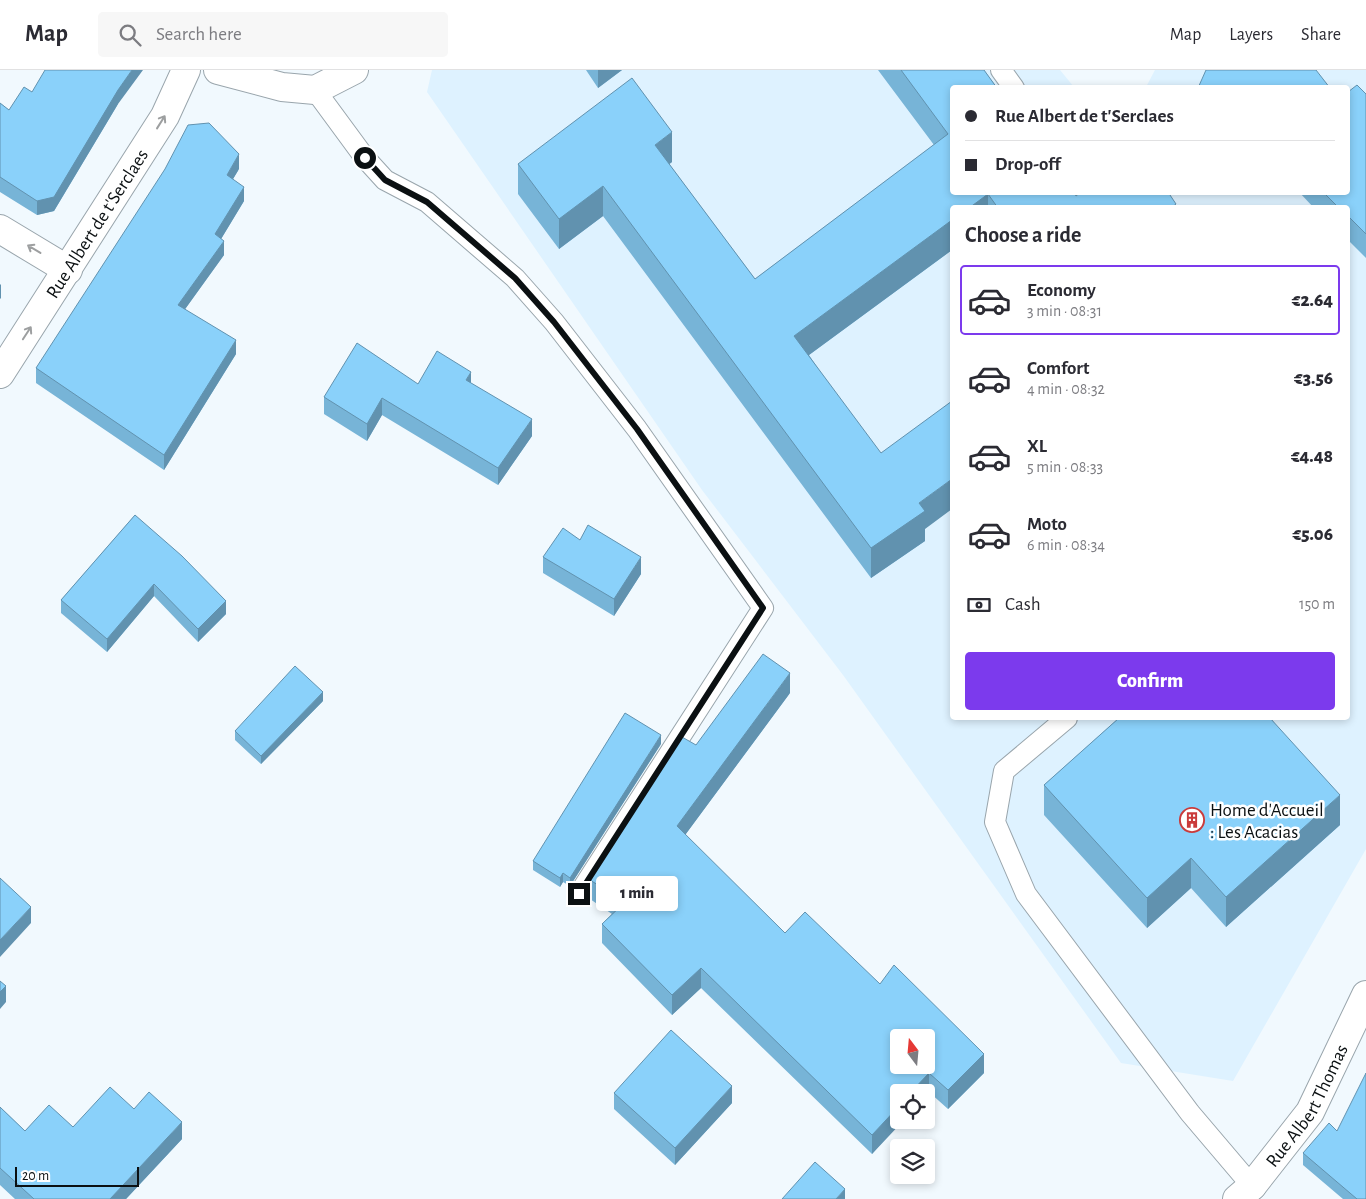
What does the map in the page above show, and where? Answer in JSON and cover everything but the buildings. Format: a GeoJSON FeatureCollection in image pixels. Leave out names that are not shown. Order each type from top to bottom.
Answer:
{"type":"FeatureCollection","features":[{"type":"Feature","properties":{"kind":"street","name":"Rue Albert de t'Serclaes"},"geometry":{"type":"LineString","coordinates":[[0,374],[68,270],[164,116],[186,70]]}},
{"type":"Feature","properties":{"kind":"street"},"geometry":{"type":"LineString","coordinates":[[218,70],[282,87],[315,90],[354,70]]}},
{"type":"Feature","properties":{"kind":"street"},"geometry":{"type":"LineString","coordinates":[[0,229],[68,270]]}},
{"type":"Feature","properties":{"kind":"street","name":"Rue Albert Thomas"},"geometry":{"type":"LineString","coordinates":[[1244,1192],[1310,1112],[1366,995]]}},
{"type":"Feature","properties":{"kind":"lane"},"geometry":{"type":"LineString","coordinates":[[1001,70],[1012,85]]}},
{"type":"Feature","properties":{"kind":"lane"},"geometry":{"type":"LineString","coordinates":[[315,90],[365,158],[385,180],[427,202],[515,278],[554,322],[637,429],[763,608],[579,894]]}},
{"type":"Feature","properties":{"kind":"lane"},"geometry":{"type":"LineString","coordinates":[[1065,720],[1004,771],[995,822],[1026,894],[1190,1113],[1244,1192]]}},
{"type":"Feature","properties":{"kind":"shaded area"},"geometry":{"type":"Polygon","coordinates":[[[432,70],[1060,70],[1072,85],[950,85],[950,195],[1350,195],[1350,85],[1147,85],[1155,70],[1366,70],[1366,849],[1233,1081],[1121,1063],[843,675],[702,490],[427,92],[432,70]]]}},
{"type":"Feature","properties":{"kind":"place","name":"Home d'Accueil : Les Acacias"},"geometry":{"type":"Point","coordinates":[1192,820]}},
{"type":"Feature","properties":{"kind":"route"},"geometry":{"type":"LineString","coordinates":[[365,158],[385,180],[427,202],[515,278],[554,322],[637,429],[763,608],[579,894]]}}]}
